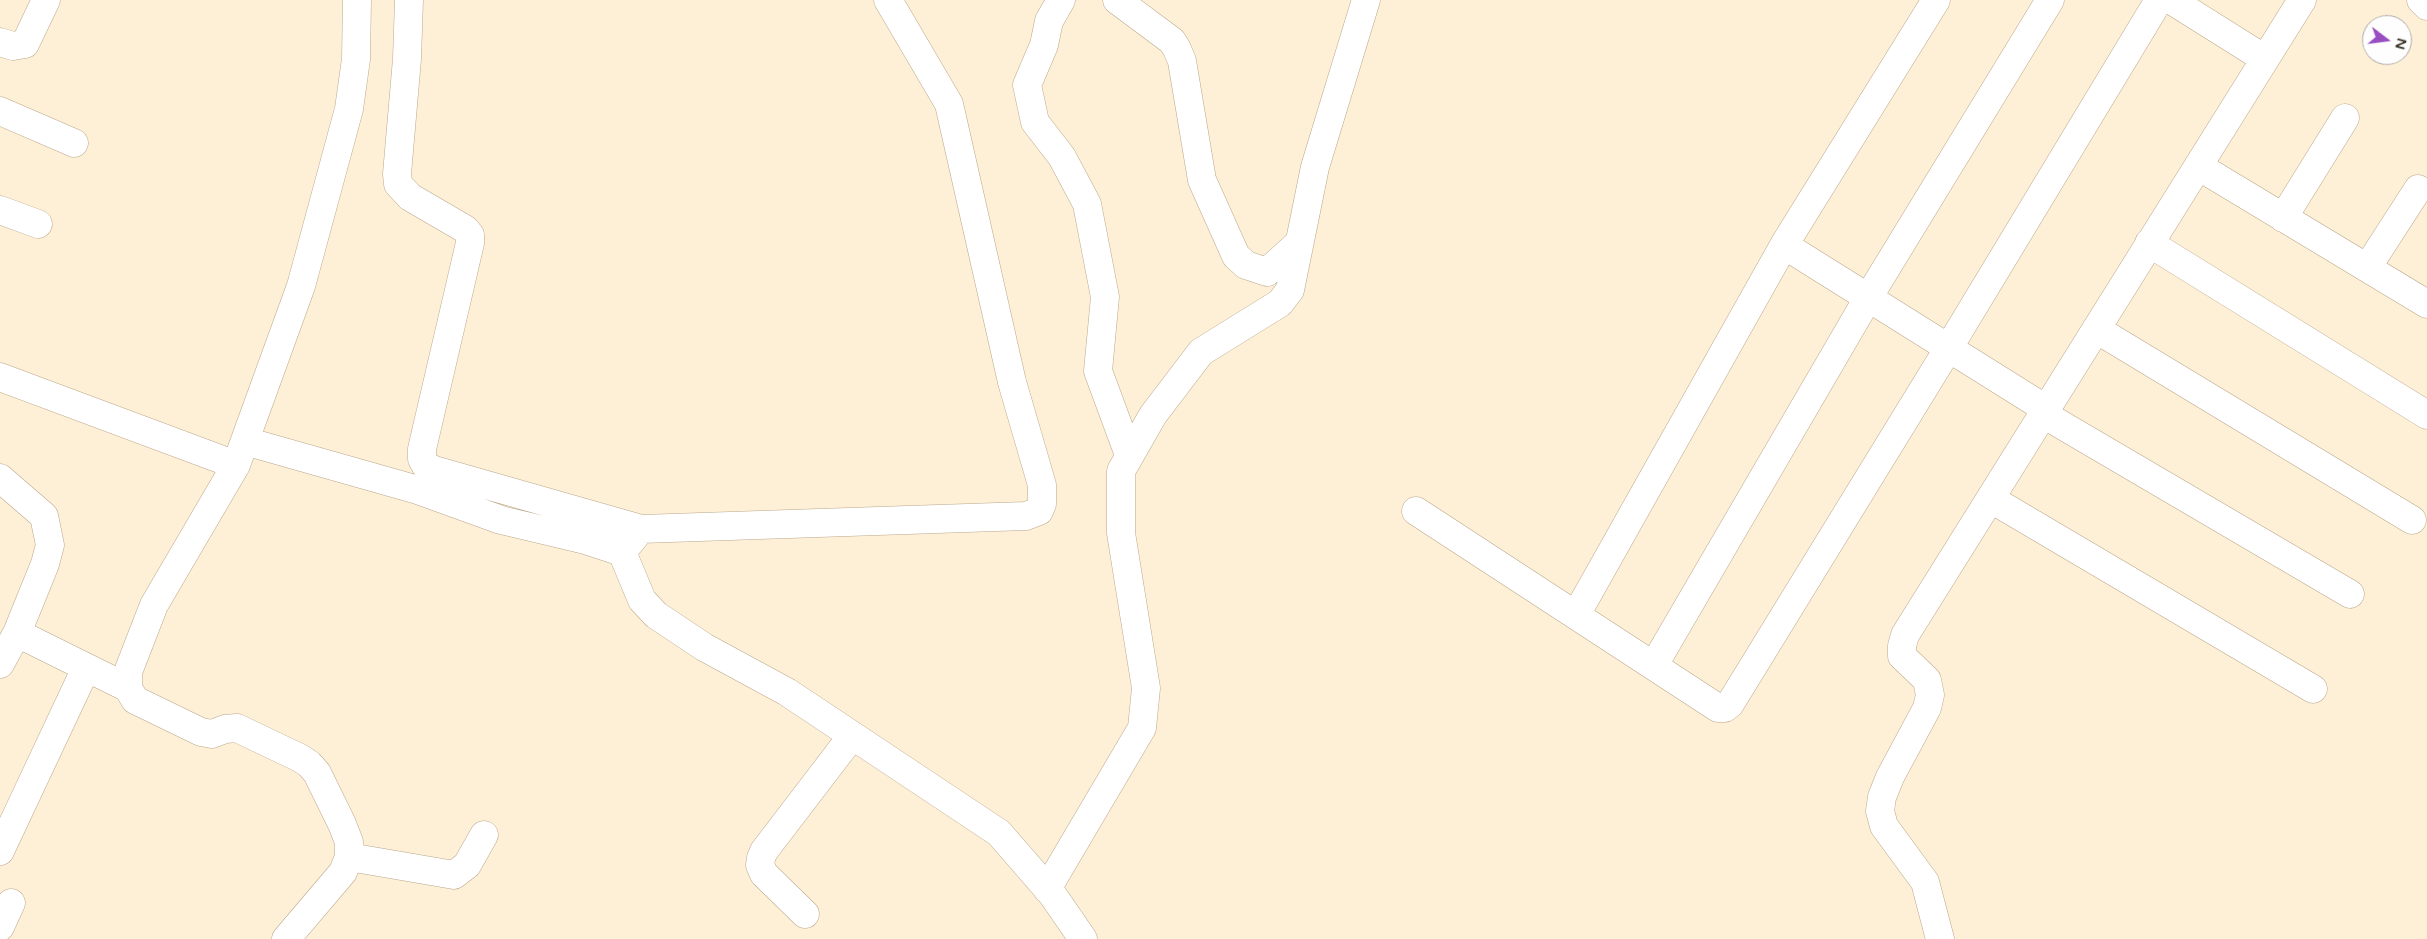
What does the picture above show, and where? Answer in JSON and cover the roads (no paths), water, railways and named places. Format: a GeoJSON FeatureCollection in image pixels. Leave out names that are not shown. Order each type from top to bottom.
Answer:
{"type":"FeatureCollection","features":[{"type":"Feature","properties":{"kind":"street"},"geometry":{"type":"LineString","coordinates":[[0,42],[13,46],[25,44],[46,0]]}},
{"type":"Feature","properties":{"kind":"street"},"geometry":{"type":"LineString","coordinates":[[286,939],[343,872],[349,857],[349,842],[317,773],[310,764],[237,728],[225,729],[212,734],[201,732],[135,700],[128,688],[128,672],[154,605],[240,453],[301,286],[349,109],[356,59],[357,0]]}},
{"type":"Feature","properties":{"kind":"street"},"geometry":{"type":"LineString","coordinates":[[409,0],[407,60],[397,174],[398,184],[410,197],[465,229],[470,235],[470,242],[422,449],[422,459],[426,466],[434,470],[641,530],[1026,516],[1039,511],[1042,504],[1042,485],[1012,382],[949,104],[888,0]]}},
{"type":"Feature","properties":{"kind":"street"},"geometry":{"type":"LineString","coordinates":[[1061,0],[1049,21],[1044,45],[1028,85],[1035,122],[1062,157],[1088,204],[1104,291],[1098,371],[1129,455]]}},
{"type":"Feature","properties":{"kind":"street"},"geometry":{"type":"LineString","coordinates":[[1118,0],[1172,41],[1177,49],[1182,61],[1202,180],[1236,256],[1246,265],[1267,272],[1298,244]]}},
{"type":"Feature","properties":{"kind":"street"},"geometry":{"type":"LineString","coordinates":[[1047,889],[1142,728],[1146,688],[1120,523],[1120,477],[1129,455],[1153,415],[1201,352],[1285,298],[1290,290],[1315,167],[1366,0]]}},
{"type":"Feature","properties":{"kind":"street"},"geometry":{"type":"LineString","coordinates":[[1576,615],[1784,245],[1936,0]]}},
{"type":"Feature","properties":{"kind":"street"},"geometry":{"type":"LineString","coordinates":[[1654,665],[1868,298],[2050,0]]}},
{"type":"Feature","properties":{"kind":"street"},"geometry":{"type":"LineString","coordinates":[[1416,511],[1718,708],[1725,708],[1730,704],[1948,349],[2159,0]]}},
{"type":"Feature","properties":{"kind":"street"},"geometry":{"type":"LineString","coordinates":[[2171,0],[2265,59]]}},
{"type":"Feature","properties":{"kind":"street"},"geometry":{"type":"LineString","coordinates":[[1940,939],[1924,882],[1884,826],[1880,811],[1882,797],[1890,777],[1927,708],[1930,695],[1927,680],[1902,656],[1905,635],[2302,0]]}},
{"type":"Feature","properties":{"kind":"street"},"geometry":{"type":"LineString","coordinates":[[2421,0],[2427,6]]}},
{"type":"Feature","properties":{"kind":"street"},"geometry":{"type":"LineString","coordinates":[[0,111],[74,143]]}},
{"type":"Feature","properties":{"kind":"street"},"geometry":{"type":"LineString","coordinates":[[2283,218],[2345,118]]}},
{"type":"Feature","properties":{"kind":"street"},"geometry":{"type":"LineString","coordinates":[[2198,166],[2427,304]]}},
{"type":"Feature","properties":{"kind":"street"},"geometry":{"type":"LineString","coordinates":[[2367,268],[2418,189]]}},
{"type":"Feature","properties":{"kind":"street"},"geometry":{"type":"LineString","coordinates":[[0,210],[38,224]]}},
{"type":"Feature","properties":{"kind":"street"},"geometry":{"type":"LineString","coordinates":[[2149,243],[2427,415]]}},
{"type":"Feature","properties":{"kind":"street"},"geometry":{"type":"LineString","coordinates":[[1784,245],[2045,412],[2350,594]]}},
{"type":"Feature","properties":{"kind":"street"},"geometry":{"type":"LineString","coordinates":[[2096,329],[2412,520]]}},
{"type":"Feature","properties":{"kind":"street"},"geometry":{"type":"LineString","coordinates":[[0,378],[240,453],[418,490],[501,520],[585,540],[622,552],[642,600],[656,615],[704,647],[787,692],[999,833],[1047,889],[1083,939]]}},
{"type":"Feature","properties":{"kind":"street"},"geometry":{"type":"LineString","coordinates":[[0,478],[44,516],[50,545],[45,564],[17,633],[0,664]]}},
{"type":"Feature","properties":{"kind":"street"},"geometry":{"type":"LineString","coordinates":[[1991,499],[2313,689]]}},
{"type":"Feature","properties":{"kind":"street"},"geometry":{"type":"LineString","coordinates":[[622,552],[641,530]]}},
{"type":"Feature","properties":{"kind":"street"},"geometry":{"type":"LineString","coordinates":[[17,633],[128,688]]}},
{"type":"Feature","properties":{"kind":"street"},"geometry":{"type":"LineString","coordinates":[[0,851],[86,668]]}},
{"type":"Feature","properties":{"kind":"street"},"geometry":{"type":"LineString","coordinates":[[805,914],[764,874],[760,865],[761,858],[764,851],[852,736]]}},
{"type":"Feature","properties":{"kind":"street"},"geometry":{"type":"LineString","coordinates":[[349,857],[454,875],[467,865],[484,834]]}}]}
